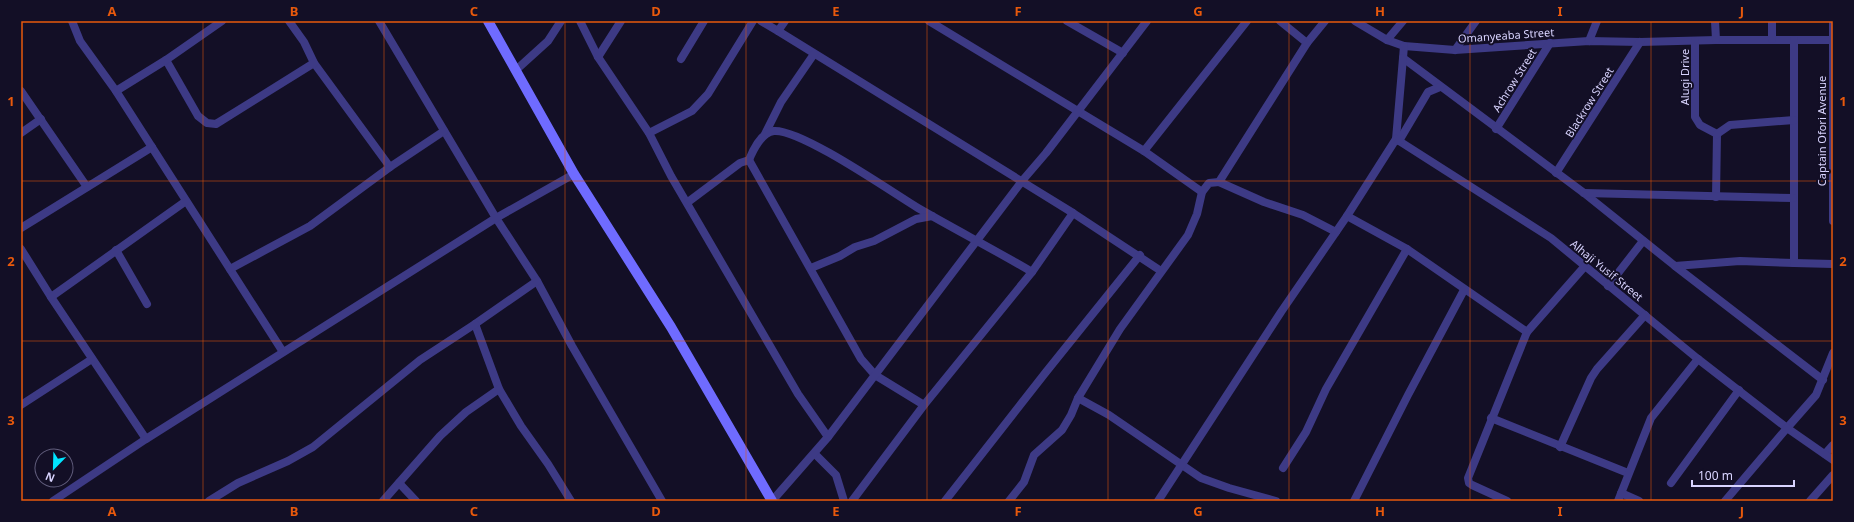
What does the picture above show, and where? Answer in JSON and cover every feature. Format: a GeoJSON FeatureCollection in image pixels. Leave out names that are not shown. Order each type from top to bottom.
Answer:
{"type":"FeatureCollection","features":[{"type":"Feature","properties":{"kind":"street"},"geometry":{"type":"LineString","coordinates":[[72,21],[80,41],[116,91],[283,352]]}},
{"type":"Feature","properties":{"kind":"street"},"geometry":{"type":"LineString","coordinates":[[116,91],[166,60],[222,21]]}},
{"type":"Feature","properties":{"kind":"street"},"geometry":{"type":"LineString","coordinates":[[289,21],[304,42],[314,63],[390,167]]}},
{"type":"Feature","properties":{"kind":"street"},"geometry":{"type":"LineString","coordinates":[[378,21],[496,218],[537,281],[572,346],[662,501]]}},
{"type":"Feature","properties":{"kind":"street"},"geometry":{"type":"LineString","coordinates":[[488,21],[574,174],[671,327],[772,501],[815,454],[1022,181],[1147,21]]}},
{"type":"Feature","properties":{"kind":"street"},"geometry":{"type":"LineString","coordinates":[[516,70],[548,41],[560,21]]}},
{"type":"Feature","properties":{"kind":"street"},"geometry":{"type":"LineString","coordinates":[[580,21],[598,57],[649,133],[671,176],[688,202],[798,394],[828,437]]}},
{"type":"Feature","properties":{"kind":"street"},"geometry":{"type":"LineString","coordinates":[[598,57],[621,21]]}},
{"type":"Feature","properties":{"kind":"street"},"geometry":{"type":"LineString","coordinates":[[681,59],[704,21]]}},
{"type":"Feature","properties":{"kind":"street"},"geometry":{"type":"LineString","coordinates":[[649,133],[692,111],[702,100],[752,21]]}},
{"type":"Feature","properties":{"kind":"street"},"geometry":{"type":"LineString","coordinates":[[762,21],[1022,181],[1140,255],[1161,271]]}},
{"type":"Feature","properties":{"kind":"street"},"geometry":{"type":"LineString","coordinates":[[778,31],[785,21]]}},
{"type":"Feature","properties":{"kind":"street"},"geometry":{"type":"LineString","coordinates":[[929,21],[1144,151],[1202,192]]}},
{"type":"Feature","properties":{"kind":"street"},"geometry":{"type":"LineString","coordinates":[[1067,21],[1123,53]]}},
{"type":"Feature","properties":{"kind":"street"},"geometry":{"type":"LineString","coordinates":[[1144,151],[1246,21]]}},
{"type":"Feature","properties":{"kind":"street"},"geometry":{"type":"LineString","coordinates":[[1280,21],[1307,43]]}},
{"type":"Feature","properties":{"kind":"street"},"geometry":{"type":"LineString","coordinates":[[1219,182],[1307,43],[1325,21]]}},
{"type":"Feature","properties":{"kind":"street","name":"Omanyeaba Street"},"geometry":{"type":"LineString","coordinates":[[1355,21],[1387,40],[1404,46],[1455,50],[1589,41],[1640,42],[1716,40],[1833,40]]}},
{"type":"Feature","properties":{"kind":"street"},"geometry":{"type":"LineString","coordinates":[[1387,40],[1403,21]]}},
{"type":"Feature","properties":{"kind":"street"},"geometry":{"type":"LineString","coordinates":[[1455,50],[1476,21]]}},
{"type":"Feature","properties":{"kind":"street"},"geometry":{"type":"LineString","coordinates":[[1589,41],[1597,21]]}},
{"type":"Feature","properties":{"kind":"street"},"geometry":{"type":"LineString","coordinates":[[1716,21],[1716,40]]}},
{"type":"Feature","properties":{"kind":"street"},"geometry":{"type":"LineString","coordinates":[[1772,21],[1772,40]]}},
{"type":"Feature","properties":{"kind":"street","name":"Captain Ofori Avenue"},"geometry":{"type":"LineString","coordinates":[[1833,21],[1833,221]]}},
{"type":"Feature","properties":{"kind":"street"},"geometry":{"type":"LineString","coordinates":[[1794,40],[1794,263]]}},
{"type":"Feature","properties":{"kind":"street","name":"Alugi Drive"},"geometry":{"type":"LineString","coordinates":[[1695,41],[1695,117],[1700,125],[1716,134]]}},
{"type":"Feature","properties":{"kind":"street","name":"Blackrow Street"},"geometry":{"type":"LineString","coordinates":[[1556,173],[1640,42]]}},
{"type":"Feature","properties":{"kind":"street","name":"Achrow Street"},"geometry":{"type":"LineString","coordinates":[[1496,130],[1550,43]]}},
{"type":"Feature","properties":{"kind":"street"},"geometry":{"type":"LineString","coordinates":[[1398,140],[1404,46]]}},
{"type":"Feature","properties":{"kind":"street"},"geometry":{"type":"LineString","coordinates":[[749,160],[752,152],[765,134],[781,102],[814,54]]}},
{"type":"Feature","properties":{"kind":"street"},"geometry":{"type":"LineString","coordinates":[[1403,58],[1496,130],[1584,193],[1643,241],[1823,380]]}},
{"type":"Feature","properties":{"kind":"street"},"geometry":{"type":"LineString","coordinates":[[166,60],[198,116],[207,123],[216,124],[314,63]]}},
{"type":"Feature","properties":{"kind":"street"},"geometry":{"type":"LineString","coordinates":[[1158,501],[1183,466],[1281,312],[1398,140],[1428,92],[1440,87]]}},
{"type":"Feature","properties":{"kind":"street"},"geometry":{"type":"LineString","coordinates":[[21,91],[87,187]]}},
{"type":"Feature","properties":{"kind":"street"},"geometry":{"type":"LineString","coordinates":[[21,133],[41,120]]}},
{"type":"Feature","properties":{"kind":"street"},"geometry":{"type":"LineString","coordinates":[[1716,197],[1716,134],[1730,125],[1794,120]]}},
{"type":"Feature","properties":{"kind":"street"},"geometry":{"type":"LineString","coordinates":[[230,269],[310,226],[390,167],[444,131]]}},
{"type":"Feature","properties":{"kind":"street"},"geometry":{"type":"LineString","coordinates":[[765,134],[771,131],[782,132],[815,146],[932,216],[1032,272]]}},
{"type":"Feature","properties":{"kind":"street","name":"Alhaji Yusif Street"},"geometry":{"type":"LineString","coordinates":[[1398,140],[1551,238],[1698,358],[1787,428],[1833,460]]}},
{"type":"Feature","properties":{"kind":"street"},"geometry":{"type":"LineString","coordinates":[[21,228],[152,147]]}},
{"type":"Feature","properties":{"kind":"street"},"geometry":{"type":"LineString","coordinates":[[688,202],[740,163],[749,160]]}},
{"type":"Feature","properties":{"kind":"street"},"geometry":{"type":"LineString","coordinates":[[749,160],[861,359],[875,375],[924,405]]}},
{"type":"Feature","properties":{"kind":"street"},"geometry":{"type":"LineString","coordinates":[[53,501],[146,439],[496,218],[574,174]]}},
{"type":"Feature","properties":{"kind":"street"},"geometry":{"type":"LineString","coordinates":[[1009,501],[1024,482],[1034,455],[1062,430],[1071,415],[1078,398],[1120,329],[1193,226],[1202,192],[1209,183],[1219,182],[1264,202],[1303,215],[1336,232]]}},
{"type":"Feature","properties":{"kind":"street"},"geometry":{"type":"LineString","coordinates":[[1584,193],[1793,198]]}},
{"type":"Feature","properties":{"kind":"street"},"geometry":{"type":"LineString","coordinates":[[51,297],[186,201]]}},
{"type":"Feature","properties":{"kind":"street"},"geometry":{"type":"LineString","coordinates":[[852,501],[924,405],[1032,272],[1073,213]]}},
{"type":"Feature","properties":{"kind":"street"},"geometry":{"type":"LineString","coordinates":[[811,268],[840,256],[855,247],[874,241],[916,219],[932,216]]}},
{"type":"Feature","properties":{"kind":"street"},"geometry":{"type":"LineString","coordinates":[[1347,216],[1407,249],[1464,290],[1527,332]]}},
{"type":"Feature","properties":{"kind":"street"},"geometry":{"type":"LineString","coordinates":[[1608,286],[1643,241]]}},
{"type":"Feature","properties":{"kind":"street"},"geometry":{"type":"LineString","coordinates":[[21,249],[51,297],[146,439]]}},
{"type":"Feature","properties":{"kind":"street"},"geometry":{"type":"LineString","coordinates":[[1283,468],[1306,432],[1326,389],[1407,249]]}},
{"type":"Feature","properties":{"kind":"street"},"geometry":{"type":"LineString","coordinates":[[116,250],[147,304]]}},
{"type":"Feature","properties":{"kind":"street"},"geometry":{"type":"LineString","coordinates":[[945,501],[1140,255]]}},
{"type":"Feature","properties":{"kind":"street"},"geometry":{"type":"LineString","coordinates":[[1676,266],[1740,261],[1833,264]]}},
{"type":"Feature","properties":{"kind":"street"},"geometry":{"type":"LineString","coordinates":[[1507,501],[1472,486],[1468,481],[1491,418],[1527,332],[1585,266]]}},
{"type":"Feature","properties":{"kind":"street"},"geometry":{"type":"LineString","coordinates":[[209,501],[238,483],[288,462],[313,447],[420,360],[537,281]]}},
{"type":"Feature","properties":{"kind":"street"},"geometry":{"type":"LineString","coordinates":[[1354,501],[1464,290]]}},
{"type":"Feature","properties":{"kind":"street"},"geometry":{"type":"LineString","coordinates":[[1560,447],[1591,378],[1597,369],[1645,315]]}},
{"type":"Feature","properties":{"kind":"street"},"geometry":{"type":"LineString","coordinates":[[475,324],[499,389],[521,426],[548,464],[571,501]]}},
{"type":"Feature","properties":{"kind":"street"},"geometry":{"type":"LineString","coordinates":[[1725,501],[1816,395],[1833,353]]}},
{"type":"Feature","properties":{"kind":"street"},"geometry":{"type":"LineString","coordinates":[[1618,501],[1651,418],[1698,358]]}},
{"type":"Feature","properties":{"kind":"street"},"geometry":{"type":"LineString","coordinates":[[22,402],[92,359]]}},
{"type":"Feature","properties":{"kind":"street"},"geometry":{"type":"LineString","coordinates":[[383,501],[440,436],[466,412],[499,389]]}},
{"type":"Feature","properties":{"kind":"street"},"geometry":{"type":"LineString","coordinates":[[1671,483],[1739,390]]}},
{"type":"Feature","properties":{"kind":"street"},"geometry":{"type":"LineString","coordinates":[[1078,398],[1110,415],[1201,478],[1276,501]]}},
{"type":"Feature","properties":{"kind":"street"},"geometry":{"type":"LineString","coordinates":[[1491,418],[1560,447],[1628,473]]}},
{"type":"Feature","properties":{"kind":"street"},"geometry":{"type":"LineString","coordinates":[[1825,454],[1833,445]]}},
{"type":"Feature","properties":{"kind":"street"},"geometry":{"type":"LineString","coordinates":[[815,454],[836,475],[844,501]]}},
{"type":"Feature","properties":{"kind":"street"},"geometry":{"type":"LineString","coordinates":[[1810,501],[1833,475]]}},
{"type":"Feature","properties":{"kind":"street"},"geometry":{"type":"LineString","coordinates":[[399,483],[416,501]]}},
{"type":"Feature","properties":{"kind":"street"},"geometry":{"type":"LineString","coordinates":[[1621,493],[1639,501]]}}]}
